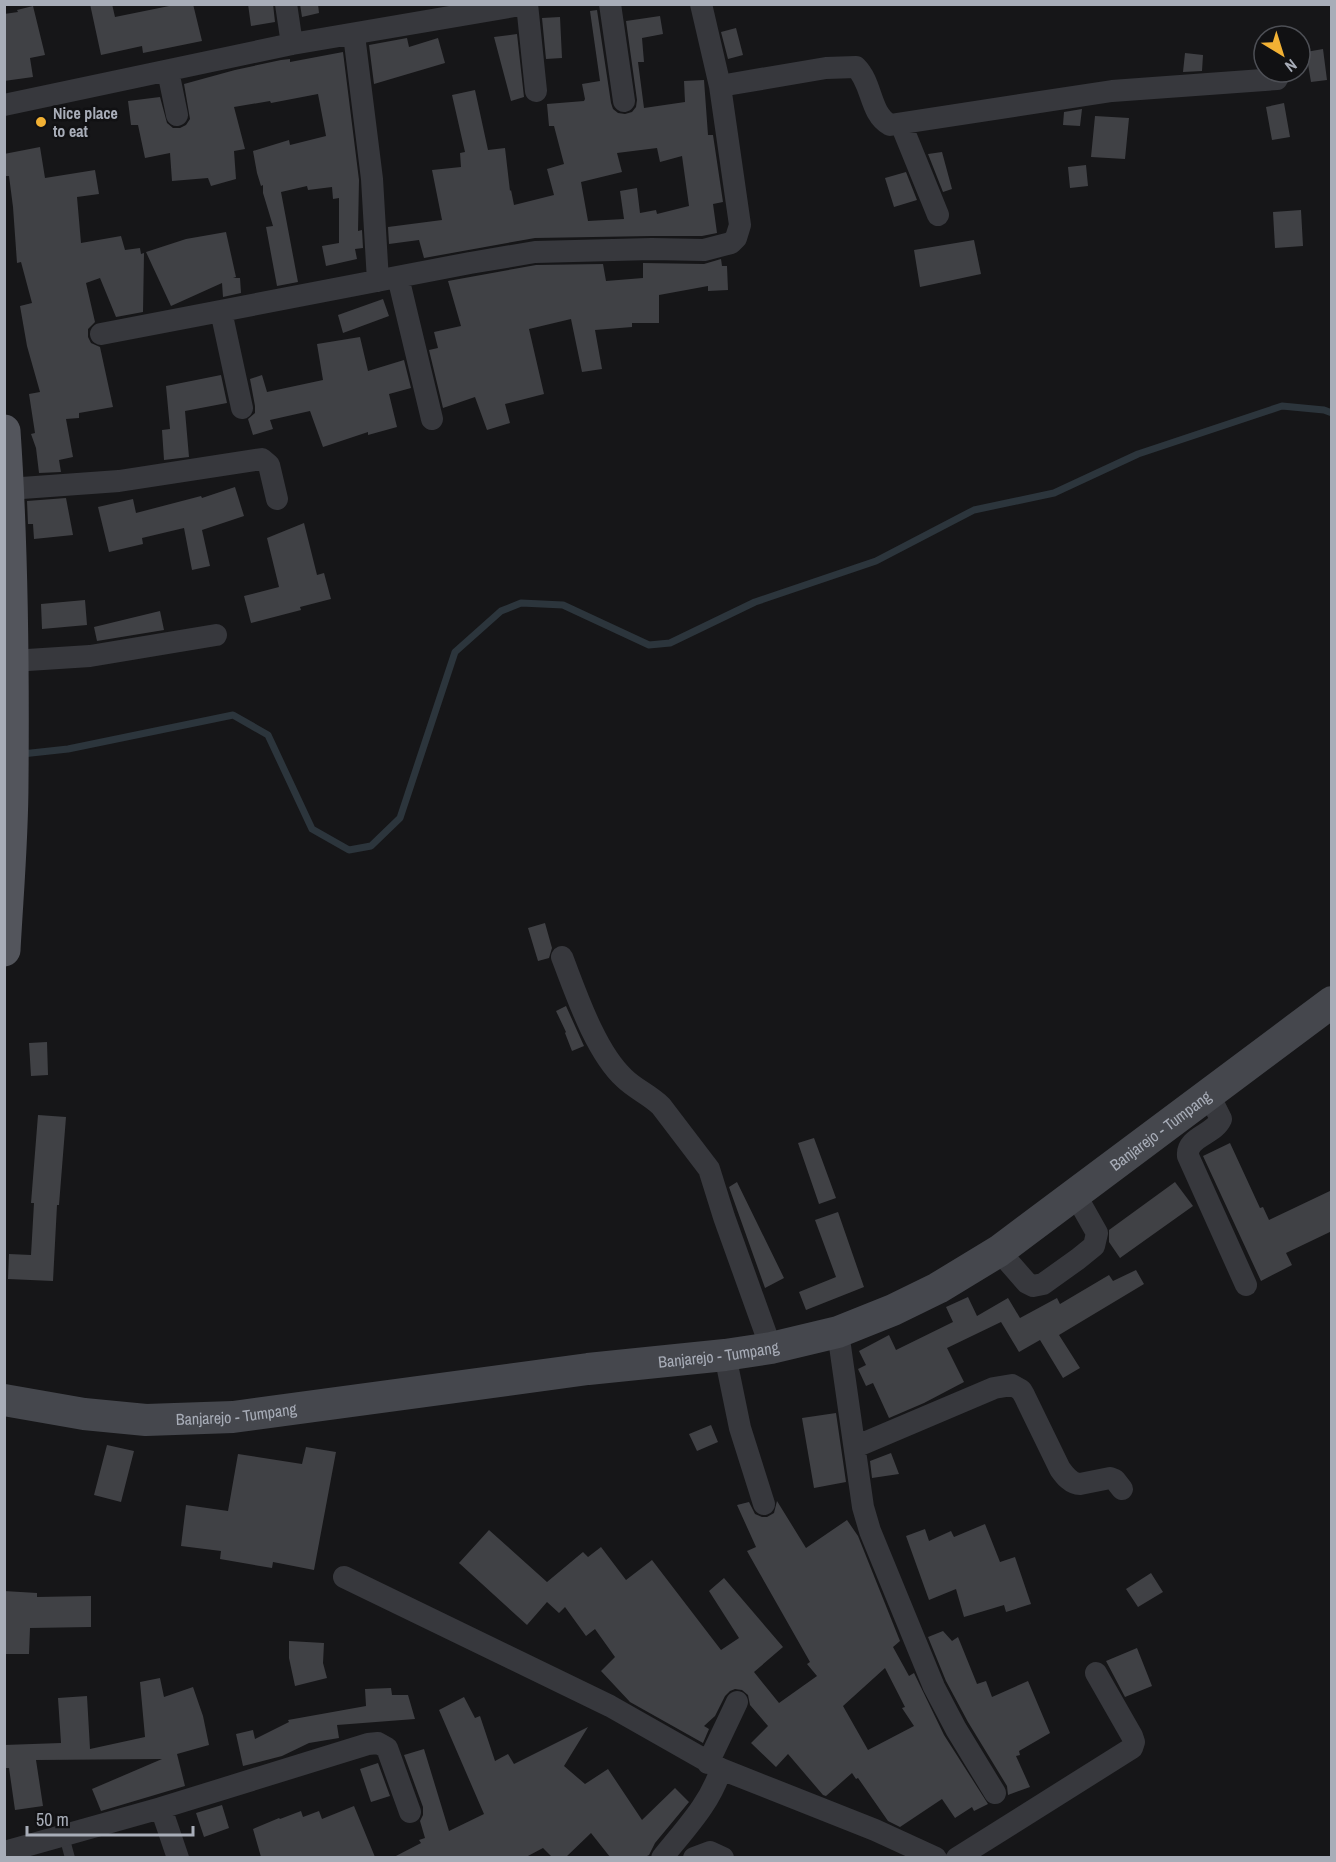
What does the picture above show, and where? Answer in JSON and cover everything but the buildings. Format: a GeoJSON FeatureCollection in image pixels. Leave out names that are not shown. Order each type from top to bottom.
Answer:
{"type":"FeatureCollection","features":[{"type":"Feature","properties":{"kind":"main road"},"geometry":{"type":"LineString","coordinates":[[4,431],[8,510],[12,784],[5,935]]}},
{"type":"Feature","properties":{"kind":"main road","name":"Banjarejo - Tumpang"},"geometry":{"type":"LineString","coordinates":[[4,1400],[84,1414],[146,1420],[203,1420],[588,1369],[725,1355],[771,1348],[838,1332],[938,1288],[999,1251],[1332,1002]]}},
{"type":"Feature","properties":{"kind":"street"},"geometry":{"type":"LineString","coordinates":[[286,4],[298,43]]}},
{"type":"Feature","properties":{"kind":"street"},"geometry":{"type":"LineString","coordinates":[[298,43],[302,4]]}},
{"type":"Feature","properties":{"kind":"street"},"geometry":{"type":"LineString","coordinates":[[4,105],[298,43],[354,35],[450,11],[526,4],[536,91]]}},
{"type":"Feature","properties":{"kind":"street"},"geometry":{"type":"LineString","coordinates":[[610,4],[624,101]]}},
{"type":"Feature","properties":{"kind":"street"},"geometry":{"type":"LineString","coordinates":[[101,334],[536,252],[704,250],[731,243],[736,238],[741,225],[720,86],[701,4]]}},
{"type":"Feature","properties":{"kind":"street"},"geometry":{"type":"LineString","coordinates":[[354,35],[372,179],[388,279],[432,419]]}},
{"type":"Feature","properties":{"kind":"street"},"geometry":{"type":"LineString","coordinates":[[720,86],[826,68],[856,67],[866,80],[880,116],[890,125],[1112,91],[1252,81]]}},
{"type":"Feature","properties":{"kind":"street"},"geometry":{"type":"LineString","coordinates":[[168,71],[177,116]]}},
{"type":"Feature","properties":{"kind":"street"},"geometry":{"type":"LineString","coordinates":[[901,124],[938,215]]}},
{"type":"Feature","properties":{"kind":"street"},"geometry":{"type":"LineString","coordinates":[[221,311],[242,408]]}},
{"type":"Feature","properties":{"kind":"street"},"geometry":{"type":"LineString","coordinates":[[8,510],[119,481],[262,459],[269,465],[277,499]]}},
{"type":"Feature","properties":{"kind":"street"},"geometry":{"type":"LineString","coordinates":[[10,654],[90,656],[216,635]]}},
{"type":"Feature","properties":{"kind":"street"},"geometry":{"type":"LineString","coordinates":[[561,957],[600,1045],[612,1065],[630,1083],[662,1106],[709,1170],[771,1348]]}},
{"type":"Feature","properties":{"kind":"street"},"geometry":{"type":"LineString","coordinates":[[1208,1093],[1221,1119],[1217,1126],[1190,1146],[1188,1156],[1246,1285]]}},
{"type":"Feature","properties":{"kind":"street"},"geometry":{"type":"LineString","coordinates":[[999,1251],[1027,1283],[1033,1286],[1043,1284],[1078,1259],[1094,1246],[1097,1233],[1076,1194]]}},
{"type":"Feature","properties":{"kind":"street"},"geometry":{"type":"LineString","coordinates":[[838,1332],[863,1507],[934,1687],[956,1729],[995,1793]]}},
{"type":"Feature","properties":{"kind":"street"},"geometry":{"type":"LineString","coordinates":[[725,1355],[740,1428],[764,1503]]}},
{"type":"Feature","properties":{"kind":"street"},"geometry":{"type":"LineString","coordinates":[[855,1447],[994,1388],[1012,1384],[1023,1393],[1060,1468],[1068,1479],[1080,1484],[1110,1478],[1115,1480],[1122,1489]]}},
{"type":"Feature","properties":{"kind":"street"},"geometry":{"type":"LineString","coordinates":[[344,1576],[610,1706],[715,1771],[875,1830],[936,1857]]}},
{"type":"Feature","properties":{"kind":"street"},"geometry":{"type":"LineString","coordinates":[[957,1857],[1132,1748],[1134,1742],[1132,1736],[1096,1673]]}},
{"type":"Feature","properties":{"kind":"street"},"geometry":{"type":"LineString","coordinates":[[662,1857],[705,1805],[736,1702]]}},
{"type":"Feature","properties":{"kind":"street"},"geometry":{"type":"LineString","coordinates":[[4,1852],[67,1847],[161,1808],[368,1744],[378,1743],[387,1748],[410,1812]]}},
{"type":"Feature","properties":{"kind":"street"},"geometry":{"type":"LineString","coordinates":[[161,1808],[178,1857]]}},
{"type":"Feature","properties":{"kind":"street"},"geometry":{"type":"LineString","coordinates":[[694,1857],[710,1852],[723,1857]]}},
{"type":"Feature","properties":{"kind":"waterway"},"geometry":{"type":"LineString","coordinates":[[22,754],[68,749],[233,715],[268,735],[312,829],[349,850],[371,846],[400,818],[455,652],[501,611],[521,603],[563,605],[649,645],[670,643],[755,602],[876,561],[974,510],[1054,493],[1138,454],[1282,406],[1324,410],[1332,413]]}},
{"type":"Feature","properties":{"kind":"place","name":"Nice place to eat"},"geometry":{"type":"Point","coordinates":[41,122]}}]}
